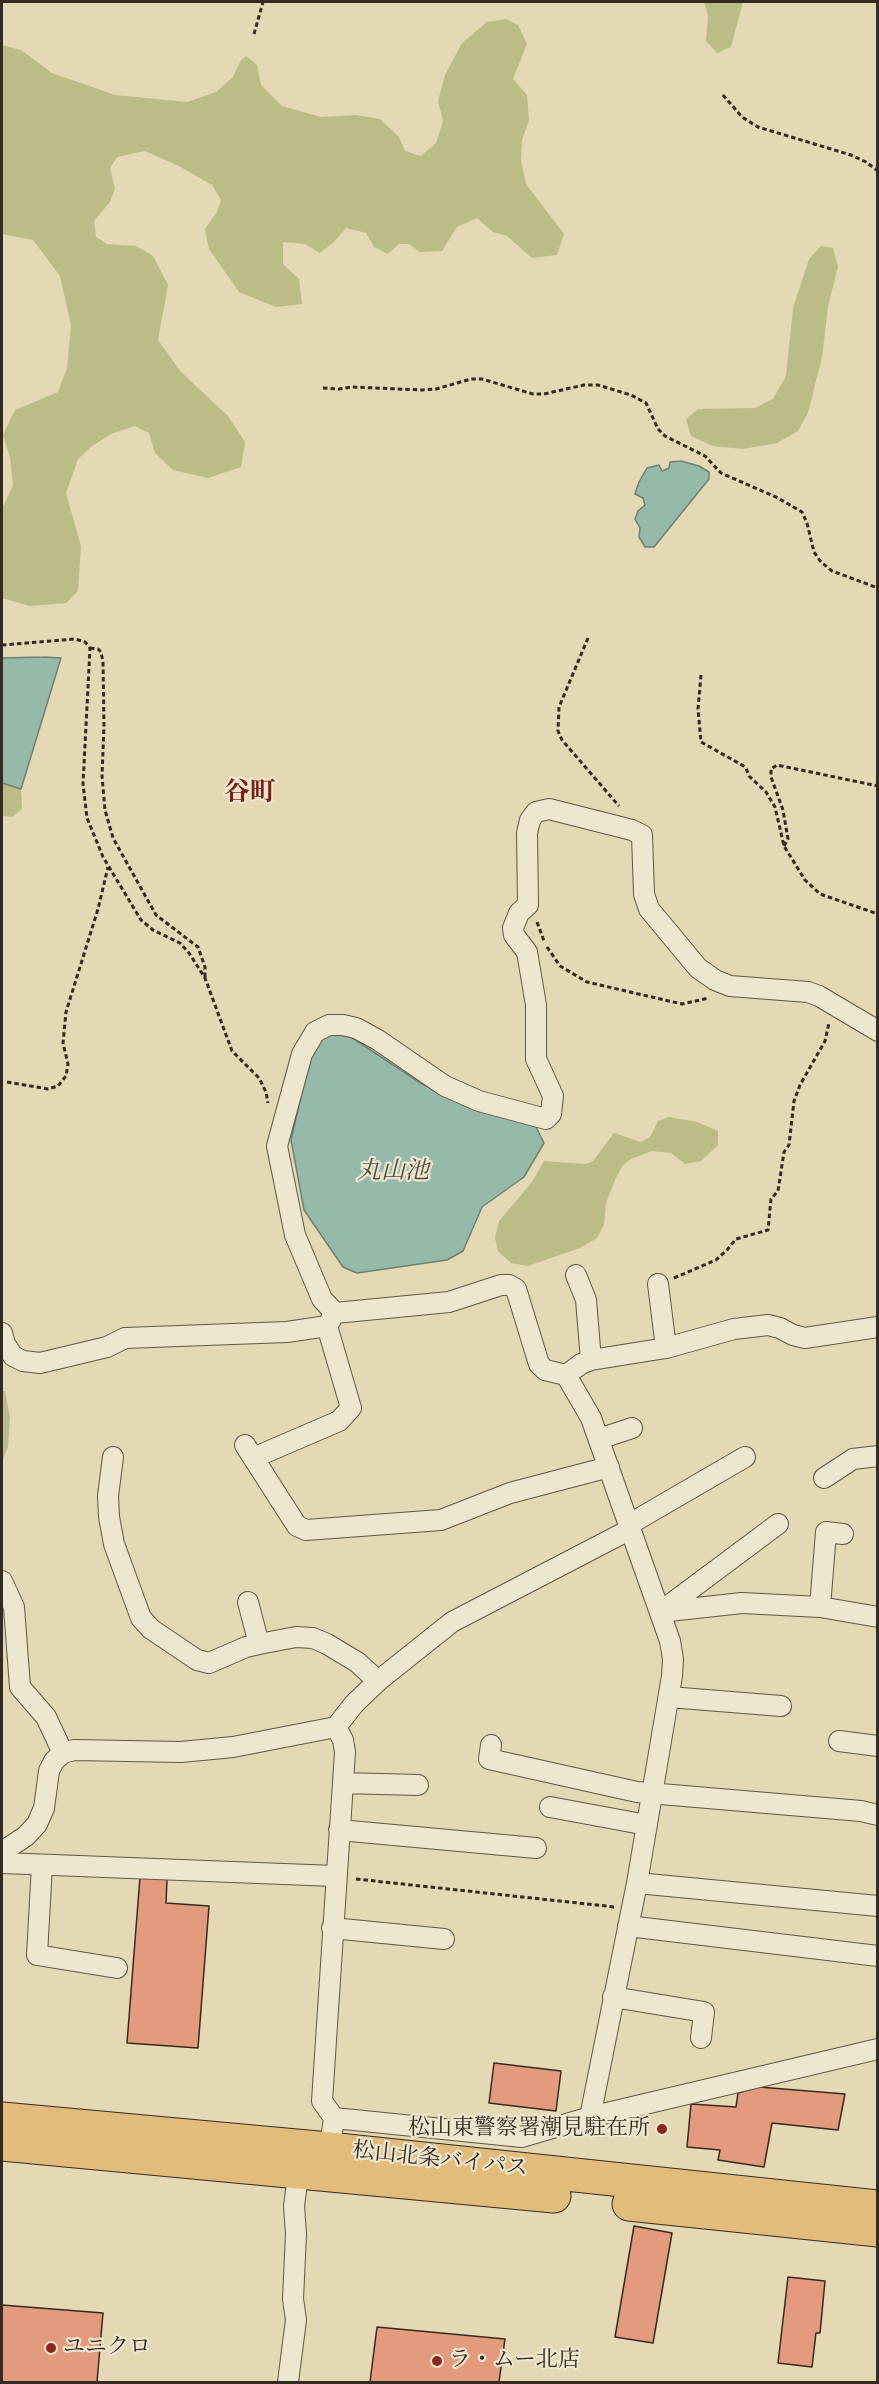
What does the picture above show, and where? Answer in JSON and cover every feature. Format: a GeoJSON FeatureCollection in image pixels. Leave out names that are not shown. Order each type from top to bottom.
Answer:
{"type":"FeatureCollection","features":[{"type":"Feature","properties":{"kind":"highway","name":"松山北条バイパス"},"geometry":{"type":"LineString","coordinates":[[2,2119],[318,2152],[516,2192],[878,2230]]}},
{"type":"Feature","properties":{"kind":"highway","name":"松山北条バイパス"},"geometry":{"type":"LineString","coordinates":[[2,2144],[318,2152],[521,2153],[878,2207]]}},
{"type":"Feature","properties":{"kind":"street"},"geometry":{"type":"LineString","coordinates":[[609,1467],[510,1493],[441,1520],[306,1530],[297,1526],[249,1451],[339,1421],[351,1408],[331,1320],[295,1235],[277,1146],[302,1054],[315,1032],[329,1025],[343,1024],[356,1028],[446,1086],[479,1101],[546,1119],[551,1114],[553,1096],[536,1059],[536,1005],[526,952],[513,935],[513,928],[519,913],[528,905],[527,833],[530,820],[536,812],[549,809],[632,830],[642,835],[644,894],[649,909],[698,968],[715,980],[730,986],[808,992],[878,1031]]}},
{"type":"Feature","properties":{"kind":"street"},"geometry":{"type":"LineString","coordinates":[[576,1275],[586,1300],[591,1360]]}},
{"type":"Feature","properties":{"kind":"street"},"geometry":{"type":"LineString","coordinates":[[658,1284],[666,1348]]}},
{"type":"Feature","properties":{"kind":"street"},"geometry":{"type":"LineString","coordinates":[[2,1333],[5,1344],[14,1356],[22,1361],[40,1363],[107,1347],[125,1338],[287,1332],[331,1320],[449,1302],[501,1285],[509,1285],[516,1289],[540,1364],[545,1370],[566,1375],[591,1418],[628,1528],[670,1641],[673,1659],[669,1697],[637,1883],[590,2117]]}},
{"type":"Feature","properties":{"kind":"street"},"geometry":{"type":"LineString","coordinates":[[566,1375],[580,1364],[591,1360],[666,1348],[734,1329],[768,1325],[805,1338],[878,1327]]}},
{"type":"Feature","properties":{"kind":"street"},"geometry":{"type":"LineString","coordinates":[[598,1439],[632,1428]]}},
{"type":"Feature","properties":{"kind":"street"},"geometry":{"type":"LineString","coordinates":[[2,1852],[26,1836],[37,1824],[44,1808],[49,1771],[54,1761],[63,1753],[75,1750],[191,1751],[232,1747],[336,1727],[354,1704],[378,1681],[452,1622],[628,1528],[745,1456]]}},
{"type":"Feature","properties":{"kind":"street"},"geometry":{"type":"LineString","coordinates":[[824,1478],[853,1459],[878,1456]]}},
{"type":"Feature","properties":{"kind":"street"},"geometry":{"type":"LineString","coordinates":[[113,1457],[108,1496],[114,1544],[141,1618],[151,1629],[197,1660],[209,1663],[246,1647],[296,1637],[313,1638],[357,1662],[378,1681]]}},
{"type":"Feature","properties":{"kind":"street"},"geometry":{"type":"LineString","coordinates":[[660,1612],[778,1524]]}},
{"type":"Feature","properties":{"kind":"street"},"geometry":{"type":"LineString","coordinates":[[820,1607],[826,1532],[843,1534]]}},
{"type":"Feature","properties":{"kind":"street"},"geometry":{"type":"LineString","coordinates":[[2,1581],[14,1607],[20,1687],[46,1717],[63,1753]]}},
{"type":"Feature","properties":{"kind":"street"},"geometry":{"type":"LineString","coordinates":[[249,1602],[259,1644]]}},
{"type":"Feature","properties":{"kind":"street"},"geometry":{"type":"LineString","coordinates":[[660,1612],[742,1603],[820,1607],[878,1617]]}},
{"type":"Feature","properties":{"kind":"street"},"geometry":{"type":"LineString","coordinates":[[669,1697],[781,1706]]}},
{"type":"Feature","properties":{"kind":"street"},"geometry":{"type":"LineString","coordinates":[[288,2382],[296,2320],[293,2299],[296,2234],[294,2206],[318,2152],[322,2102],[335,1876],[345,1752],[343,1740],[336,1727]]}},
{"type":"Feature","properties":{"kind":"street"},"geometry":{"type":"LineString","coordinates":[[839,1741],[878,1746]]}},
{"type":"Feature","properties":{"kind":"street"},"geometry":{"type":"LineString","coordinates":[[490,1745],[489,1759],[555,1767],[637,1792],[861,1811],[878,1815]]}},
{"type":"Feature","properties":{"kind":"street"},"geometry":{"type":"LineString","coordinates":[[343,1783],[418,1785]]}},
{"type":"Feature","properties":{"kind":"street"},"geometry":{"type":"LineString","coordinates":[[550,1807],[647,1825]]}},
{"type":"Feature","properties":{"kind":"street"},"geometry":{"type":"LineString","coordinates":[[339,1830],[536,1848]]}},
{"type":"Feature","properties":{"kind":"street"},"geometry":{"type":"LineString","coordinates":[[2,1863],[335,1876]]}},
{"type":"Feature","properties":{"kind":"street"},"geometry":{"type":"LineString","coordinates":[[42,1865],[37,1955],[117,1968]]}},
{"type":"Feature","properties":{"kind":"street"},"geometry":{"type":"LineString","coordinates":[[637,1883],[878,1906]]}},
{"type":"Feature","properties":{"kind":"street"},"geometry":{"type":"LineString","coordinates":[[630,1917],[878,1956]]}},
{"type":"Feature","properties":{"kind":"street"},"geometry":{"type":"LineString","coordinates":[[332,1928],[444,1939]]}},
{"type":"Feature","properties":{"kind":"street"},"geometry":{"type":"LineString","coordinates":[[613,1997],[704,2012],[701,2038]]}},
{"type":"Feature","properties":{"kind":"street"},"geometry":{"type":"LineString","coordinates":[[521,2153],[590,2117],[878,2049]]}},
{"type":"Feature","properties":{"kind":"path"},"geometry":{"type":"LineString","coordinates":[[254,33],[263,2]]}},
{"type":"Feature","properties":{"kind":"path"},"geometry":{"type":"LineString","coordinates":[[723,95],[742,117],[758,127],[851,155],[878,171]]}},
{"type":"Feature","properties":{"kind":"path"},"geometry":{"type":"LineString","coordinates":[[323,388],[422,390],[436,389],[471,379],[482,379],[533,394],[544,394],[584,385],[598,386],[631,395],[646,404],[658,429],[665,436],[705,456],[721,473],[778,498],[801,512],[807,523],[814,552],[832,571],[878,588]]}},
{"type":"Feature","properties":{"kind":"path"},"geometry":{"type":"LineString","coordinates":[[588,638],[558,707],[558,731],[562,740],[642,835]]}},
{"type":"Feature","properties":{"kind":"path"},"geometry":{"type":"LineString","coordinates":[[2,645],[75,639],[85,642],[90,648],[83,802],[87,818],[108,866],[141,920],[153,930],[180,943],[189,952],[205,978],[232,1051],[259,1078],[266,1092],[277,1146]]}},
{"type":"Feature","properties":{"kind":"path"},"geometry":{"type":"LineString","coordinates":[[90,648],[101,652],[103,662],[102,776],[105,810],[113,838],[156,915],[198,947],[205,967],[205,978]]}},
{"type":"Feature","properties":{"kind":"path"},"geometry":{"type":"LineString","coordinates":[[701,675],[698,709],[701,742],[742,765],[749,776],[761,785],[775,807],[784,846],[805,880],[820,894],[878,914]]}},
{"type":"Feature","properties":{"kind":"path"},"geometry":{"type":"LineString","coordinates":[[784,846],[788,839],[783,810],[771,777],[771,769],[777,765],[878,786]]}},
{"type":"Feature","properties":{"kind":"path"},"geometry":{"type":"LineString","coordinates":[[7,1082],[48,1089],[58,1086],[66,1076],[68,1064],[63,1043],[66,1012],[98,909],[108,866]]}},
{"type":"Feature","properties":{"kind":"path"},"geometry":{"type":"LineString","coordinates":[[528,905],[535,913],[550,955],[560,966],[587,982],[682,1004],[723,994],[730,986]]}},
{"type":"Feature","properties":{"kind":"path"},"geometry":{"type":"LineString","coordinates":[[658,1284],[716,1260],[736,1239],[768,1230],[771,1199],[778,1191],[784,1152],[789,1145],[794,1101],[800,1085],[825,1041],[832,1004]]}},
{"type":"Feature","properties":{"kind":"path"},"geometry":{"type":"LineString","coordinates":[[335,1876],[630,1917]]}},
{"type":"Feature","properties":{"kind":"green space"},"geometry":{"type":"Polygon","coordinates":[[[704,2],[743,2],[731,47],[717,53],[706,41],[708,16],[704,2]]]}},
{"type":"Feature","properties":{"kind":"green space"},"geometry":{"type":"Polygon","coordinates":[[[506,19],[518,25],[527,44],[513,79],[527,95],[529,120],[522,140],[521,161],[526,184],[564,234],[557,255],[532,258],[507,236],[493,232],[477,218],[457,227],[442,251],[420,252],[409,244],[399,244],[388,254],[374,247],[366,233],[346,228],[320,253],[305,244],[283,242],[283,264],[299,279],[302,304],[276,307],[239,292],[209,249],[205,229],[217,212],[221,200],[212,185],[179,166],[145,151],[117,157],[110,168],[115,189],[110,202],[94,221],[96,237],[107,244],[136,246],[153,256],[168,285],[158,340],[181,372],[228,416],[245,442],[241,467],[208,478],[173,470],[155,453],[149,433],[135,426],[111,434],[92,446],[78,459],[66,493],[81,546],[78,591],[66,603],[30,606],[2,598],[2,506],[13,485],[10,457],[3,435],[15,410],[58,392],[67,368],[71,325],[60,276],[33,240],[2,234],[2,45],[21,50],[52,73],[115,95],[187,102],[216,92],[233,77],[241,60],[246,56],[257,65],[261,85],[282,106],[321,117],[356,115],[380,119],[399,137],[405,151],[421,156],[436,143],[443,121],[438,101],[445,75],[462,43],[487,22],[506,19]]]}},
{"type":"Feature","properties":{"kind":"green space"},"geometry":{"type":"Polygon","coordinates":[[[821,246],[833,248],[838,267],[828,306],[822,357],[808,413],[798,431],[777,443],[743,449],[713,446],[691,436],[686,419],[698,409],[755,408],[773,399],[786,376],[793,308],[809,259],[821,246]]]}},
{"type":"Feature","properties":{"kind":"green space"},"geometry":{"type":"Polygon","coordinates":[[[2,783],[21,789],[22,809],[12,817],[2,816],[2,783]]]}},
{"type":"Feature","properties":{"kind":"green space"},"geometry":{"type":"Polygon","coordinates":[[[669,1117],[697,1122],[718,1131],[718,1145],[701,1161],[685,1164],[671,1153],[652,1151],[631,1159],[622,1166],[615,1180],[606,1203],[604,1225],[597,1238],[580,1248],[528,1266],[511,1263],[498,1251],[495,1238],[499,1221],[532,1182],[544,1161],[586,1164],[593,1161],[614,1133],[641,1142],[650,1137],[658,1121],[669,1117]]]}},
{"type":"Feature","properties":{"kind":"green space"},"geometry":{"type":"Polygon","coordinates":[[[2,1391],[5,1391],[10,1417],[8,1447],[2,1461],[2,1391]]]}},
{"type":"Feature","properties":{"kind":"water"},"geometry":{"type":"Polygon","coordinates":[[[681,461],[699,466],[709,472],[709,479],[654,547],[645,547],[639,537],[640,528],[635,519],[638,511],[645,505],[643,498],[635,494],[639,482],[647,468],[659,465],[662,471],[669,468],[670,462],[681,461]]]}},
{"type":"Feature","properties":{"kind":"water"},"geometry":{"type":"Polygon","coordinates":[[[2,658],[61,658],[21,789],[2,783],[2,658]]]}},
{"type":"Feature","properties":{"kind":"water","name":"丸山池"},"geometry":{"type":"Polygon","coordinates":[[[330,1032],[351,1037],[422,1084],[466,1105],[534,1123],[544,1143],[524,1177],[482,1207],[463,1251],[447,1260],[357,1273],[343,1267],[304,1210],[291,1140],[312,1049],[330,1032]]]}},
{"type":"Feature","properties":{"kind":"building"},"geometry":{"type":"Polygon","coordinates":[[[140,1877],[167,1879],[166,1903],[209,1906],[198,2048],[127,2043],[140,1877]]]}},
{"type":"Feature","properties":{"kind":"building"},"geometry":{"type":"Polygon","coordinates":[[[494,2063],[561,2071],[556,2111],[489,2103],[494,2063]]]}},
{"type":"Feature","properties":{"kind":"building"},"geometry":{"type":"Polygon","coordinates":[[[759,2087],[845,2094],[838,2130],[772,2123],[764,2167],[718,2160],[720,2150],[687,2147],[691,2104],[736,2107],[738,2093],[759,2087]]]}},
{"type":"Feature","properties":{"kind":"building"},"geometry":{"type":"Polygon","coordinates":[[[634,2226],[672,2233],[653,2343],[615,2337],[634,2226]]]}},
{"type":"Feature","properties":{"kind":"building"},"geometry":{"type":"Polygon","coordinates":[[[788,2277],[825,2281],[820,2333],[816,2333],[812,2367],[778,2363],[788,2277]]]}},
{"type":"Feature","properties":{"kind":"building","name":"ユニクロ"},"geometry":{"type":"Polygon","coordinates":[[[2,2305],[103,2313],[97,2382],[2,2382],[2,2305]]]}},
{"type":"Feature","properties":{"kind":"building","name":"ラ・ムー北店"},"geometry":{"type":"Polygon","coordinates":[[[377,2327],[505,2339],[499,2382],[370,2382],[377,2327]]]}},
{"type":"Feature","properties":{"kind":"place","name":"松山東警察署潮見駐在所"},"geometry":{"type":"Point","coordinates":[662,2129]}},
{"type":"Feature","properties":{"kind":"place","name":"ユニクロ"},"geometry":{"type":"Point","coordinates":[51,2348]}},
{"type":"Feature","properties":{"kind":"place","name":"ラ・ムー北店"},"geometry":{"type":"Point","coordinates":[437,2361]}},
{"type":"Feature","properties":{"kind":"district","name":"谷町"},"geometry":{"type":"Point","coordinates":[250,795]}}]}
